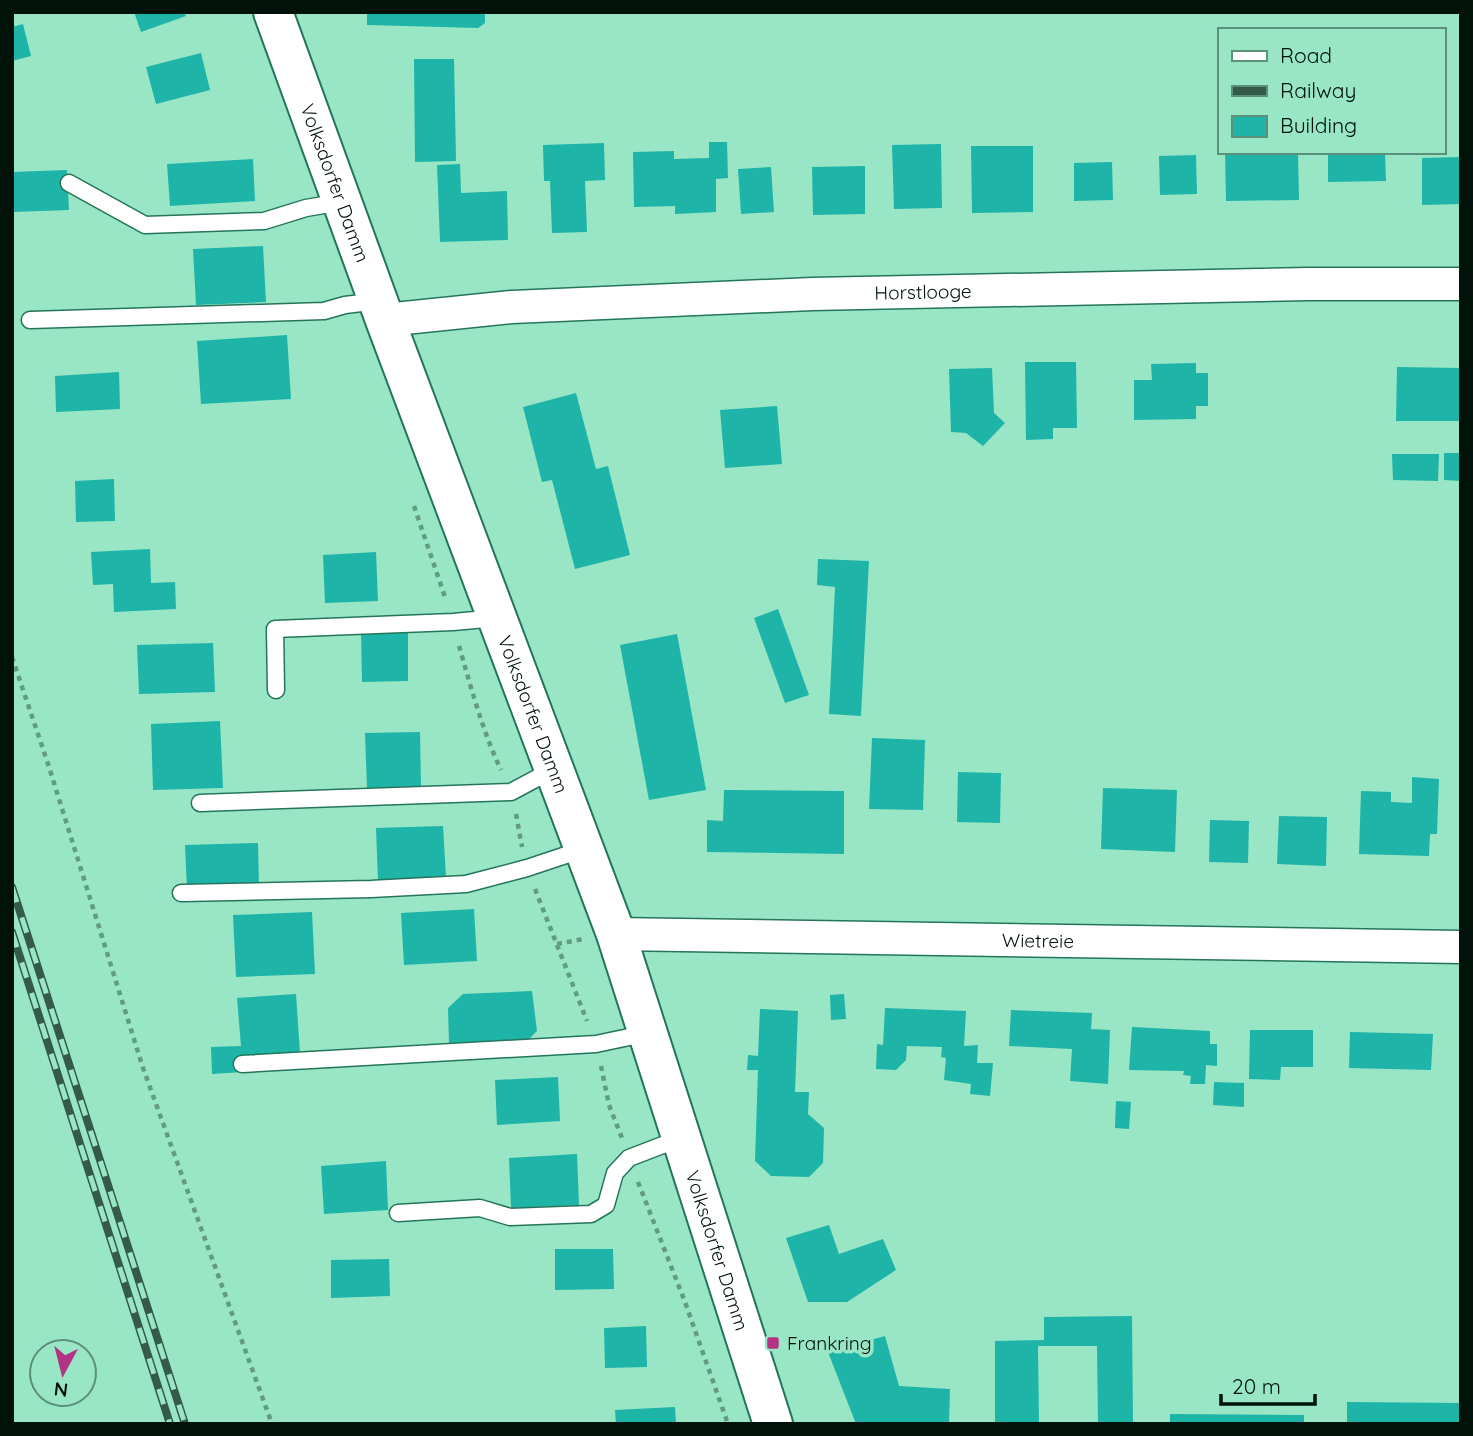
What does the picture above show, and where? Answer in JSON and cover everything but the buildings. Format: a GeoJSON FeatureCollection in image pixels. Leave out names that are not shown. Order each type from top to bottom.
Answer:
{"type":"FeatureCollection","features":[{"type":"Feature","properties":{"kind":"main road","name":"Volksdorfer Damm"},"geometry":{"type":"LineString","coordinates":[[273,12],[381,311],[616,934],[773,1424]]}},
{"type":"Feature","properties":{"kind":"street","name":"Horstlooge"},"geometry":{"type":"LineString","coordinates":[[381,311],[812,294],[1309,284],[1461,284]]}},
{"type":"Feature","properties":{"kind":"street","name":"Wietreie"},"geometry":{"type":"LineString","coordinates":[[616,934],[1461,947]]}},
{"type":"Feature","properties":{"kind":"lane"},"geometry":{"type":"LineString","coordinates":[[69,183],[145,225],[264,221],[306,208],[342,202]]}},
{"type":"Feature","properties":{"kind":"lane"},"geometry":{"type":"LineString","coordinates":[[30,320],[324,311],[345,305],[381,311]]}},
{"type":"Feature","properties":{"kind":"lane"},"geometry":{"type":"LineString","coordinates":[[276,690],[275,629],[497,618]]}},
{"type":"Feature","properties":{"kind":"lane"},"geometry":{"type":"LineString","coordinates":[[200,803],[511,792],[554,769]]}},
{"type":"Feature","properties":{"kind":"lane"},"geometry":{"type":"LineString","coordinates":[[181,893],[466,884],[584,849]]}},
{"type":"Feature","properties":{"kind":"lane"},"geometry":{"type":"LineString","coordinates":[[242,1064],[596,1044],[648,1033]]}},
{"type":"Feature","properties":{"kind":"lane"},"geometry":{"type":"LineString","coordinates":[[398,1213],[481,1208],[510,1217],[591,1214],[606,1205],[615,1173],[629,1158],[681,1138]]}},
{"type":"Feature","properties":{"kind":"path"},"geometry":{"type":"LineString","coordinates":[[412,498],[492,752],[511,792],[527,868],[596,1044],[609,1105],[685,1302],[728,1424]]}},
{"type":"Feature","properties":{"kind":"path"},"geometry":{"type":"LineString","coordinates":[[12,657],[143,1068],[272,1424]]}},
{"type":"Feature","properties":{"kind":"railway"},"geometry":{"type":"LineString","coordinates":[[12,887],[185,1424]]}},
{"type":"Feature","properties":{"kind":"railway"},"geometry":{"type":"LineString","coordinates":[[12,932],[170,1424]]}},
{"type":"Feature","properties":{"kind":"place","name":"Frankring"},"geometry":{"type":"Point","coordinates":[773,1343]}}]}
